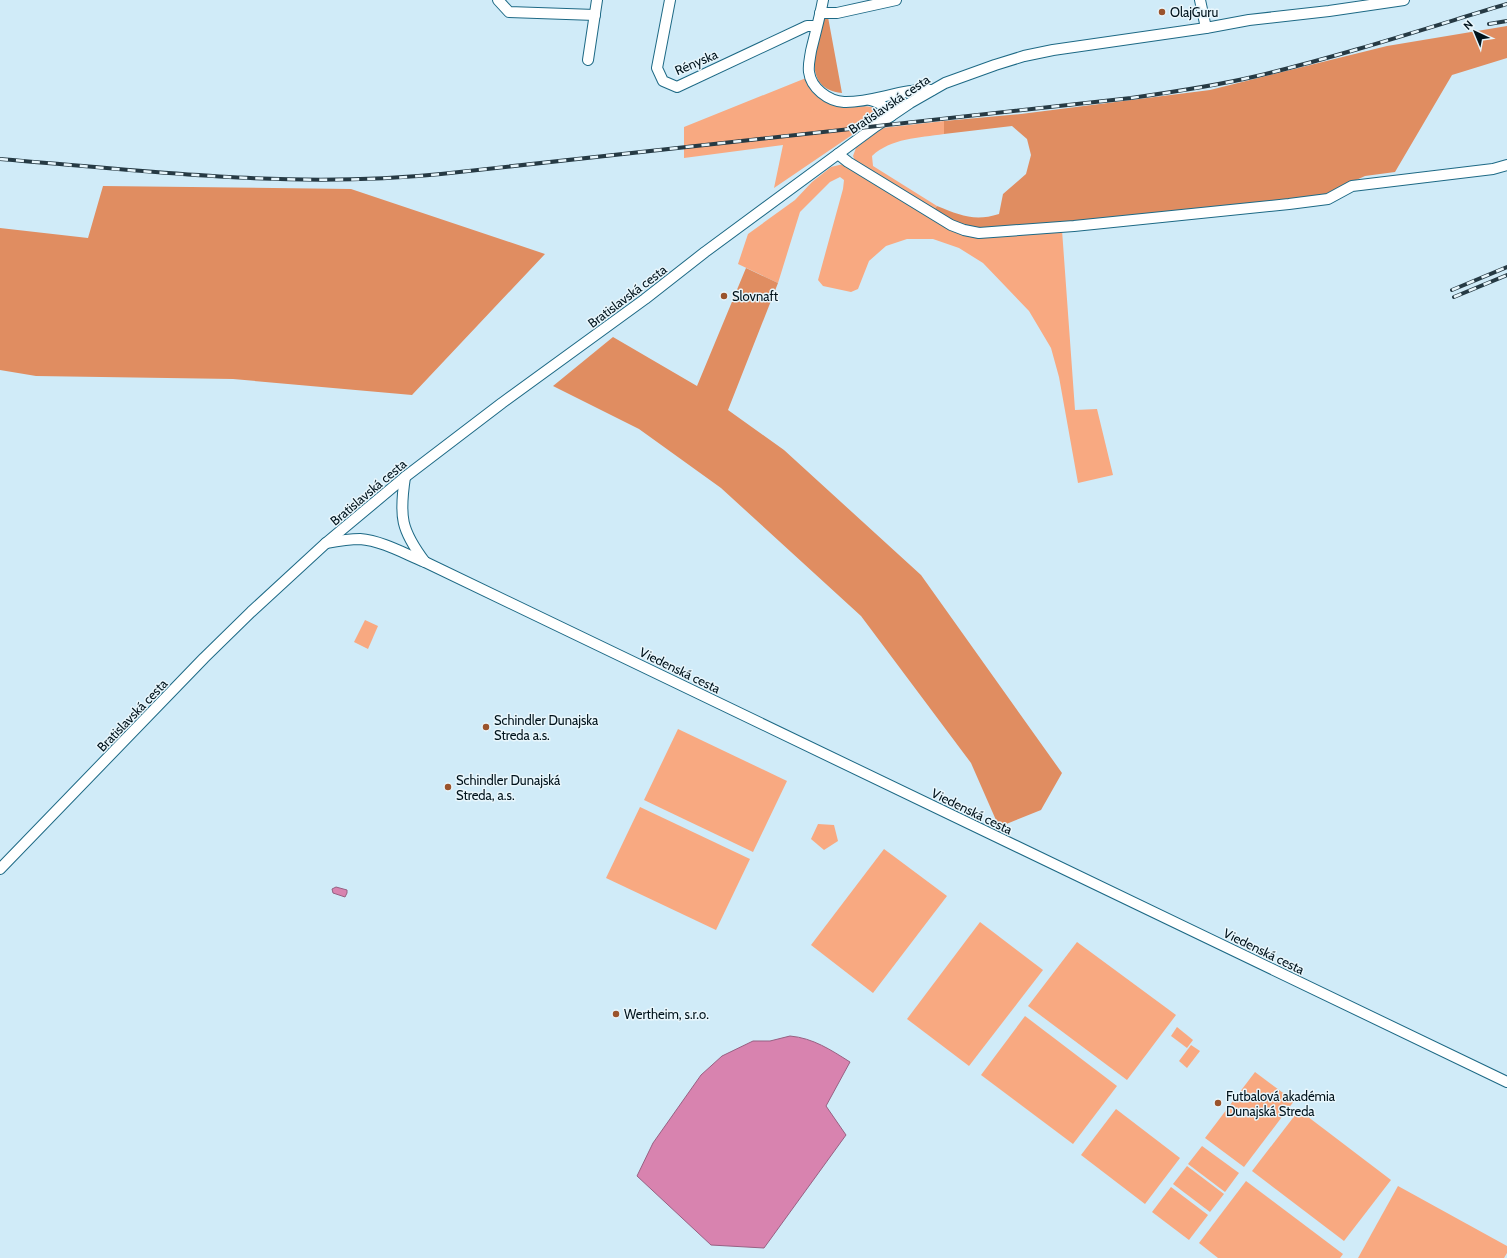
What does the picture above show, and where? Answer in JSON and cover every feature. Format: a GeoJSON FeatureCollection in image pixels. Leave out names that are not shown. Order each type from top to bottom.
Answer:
{"type":"FeatureCollection","features":[{"type":"Feature","properties":{"kind":"street"},"geometry":{"type":"LineString","coordinates":[[498,0],[509,12],[595,15]]}},
{"type":"Feature","properties":{"kind":"street"},"geometry":{"type":"LineString","coordinates":[[588,60],[597,0]]}},
{"type":"Feature","properties":{"kind":"street","name":"Rényska"},"geometry":{"type":"LineString","coordinates":[[670,0],[657,68],[663,81],[677,86],[807,26],[816,26]]}},
{"type":"Feature","properties":{"kind":"street"},"geometry":{"type":"LineString","coordinates":[[823,0],[809,62],[809,73],[812,83],[819,91],[834,100],[846,102],[920,89],[932,90]]}},
{"type":"Feature","properties":{"kind":"street"},"geometry":{"type":"LineString","coordinates":[[820,13],[837,13],[882,1],[896,0]]}},
{"type":"Feature","properties":{"kind":"street"},"geometry":{"type":"LineString","coordinates":[[1200,0],[1206,28]]}},
{"type":"Feature","properties":{"kind":"street","name":"Bratislavská cesta"},"geometry":{"type":"LineString","coordinates":[[0,869],[209,653],[326,543],[405,477],[521,389],[645,299],[705,252],[838,154],[891,116],[932,90],[945,83],[995,65],[1024,56],[1053,50],[1206,28],[1249,20],[1329,11],[1404,0]]}},
{"type":"Feature","properties":{"kind":"street"},"geometry":{"type":"LineString","coordinates":[[867,99],[881,103],[887,108],[891,116]]}},
{"type":"Feature","properties":{"kind":"street"},"geometry":{"type":"LineString","coordinates":[[838,154],[848,162],[952,225],[964,230],[979,232],[1074,226],[1289,204],[1328,199],[1352,186],[1493,169],[1507,165]]}},
{"type":"Feature","properties":{"kind":"street","name":"Viedenská cesta"},"geometry":{"type":"LineString","coordinates":[[405,477],[402,510],[403,522],[410,541],[425,562]]}},
{"type":"Feature","properties":{"kind":"street","name":"Viedenská cesta"},"geometry":{"type":"LineString","coordinates":[[326,543],[348,540],[370,540],[425,562],[1507,1082]]}},
{"type":"Feature","properties":{"kind":"shaded area"},"geometry":{"type":"Polygon","coordinates":[[[828,17],[842,93],[829,89],[820,83],[816,74],[815,64],[818,41],[824,18],[828,17]]]}},
{"type":"Feature","properties":{"kind":"shaded area"},"geometry":{"type":"Polygon","coordinates":[[[1507,26],[1507,58],[1452,75],[1395,172],[1365,176],[1310,201],[993,229],[976,228],[962,224],[933,211],[937,206],[960,215],[974,217],[999,214],[1003,194],[1026,174],[1031,155],[1027,139],[1012,126],[944,134],[944,121],[1021,114],[1210,90],[1387,46],[1507,26]]]}},
{"type":"Feature","properties":{"kind":"shaded area"},"geometry":{"type":"Polygon","coordinates":[[[806,78],[823,96],[833,103],[845,107],[867,106],[875,108],[878,113],[877,118],[774,188],[783,145],[684,158],[684,127],[806,78]]]}},
{"type":"Feature","properties":{"kind":"shaded area"},"geometry":{"type":"Polygon","coordinates":[[[944,121],[944,134],[897,142],[880,150],[872,156],[873,166],[937,206],[933,211],[856,163],[853,156],[856,148],[882,128],[944,121]]]}},
{"type":"Feature","properties":{"kind":"shaded area"},"geometry":{"type":"Polygon","coordinates":[[[843,164],[947,227],[1062,230],[1075,410],[1097,409],[1113,475],[1078,483],[1059,377],[1051,348],[1029,311],[983,263],[959,248],[933,239],[907,239],[886,246],[869,261],[858,289],[851,292],[823,286],[818,280],[843,189],[844,180],[840,177],[830,182],[800,212],[778,283],[738,264],[748,234],[795,200],[812,182],[831,167],[843,164]]]}},
{"type":"Feature","properties":{"kind":"shaded area"},"geometry":{"type":"Polygon","coordinates":[[[103,186],[351,189],[545,254],[412,395],[233,379],[36,376],[0,370],[0,228],[88,238],[103,186]]]}},
{"type":"Feature","properties":{"kind":"shaded area"},"geometry":{"type":"Polygon","coordinates":[[[746,268],[778,283],[728,410],[784,450],[921,575],[1062,773],[1041,810],[999,827],[971,763],[861,616],[721,488],[639,429],[553,386],[613,337],[697,386],[746,268]]]}},
{"type":"Feature","properties":{"kind":"shaded area"},"geometry":{"type":"Polygon","coordinates":[[[365,620],[378,626],[368,649],[354,642],[365,620]]]}},
{"type":"Feature","properties":{"kind":"shaded area"},"geometry":{"type":"Polygon","coordinates":[[[678,729],[787,781],[753,852],[644,800],[678,729]]]}},
{"type":"Feature","properties":{"kind":"shaded area"},"geometry":{"type":"Polygon","coordinates":[[[640,807],[750,859],[716,930],[606,878],[640,807]]]}},
{"type":"Feature","properties":{"kind":"shaded area"},"geometry":{"type":"Polygon","coordinates":[[[818,824],[834,825],[838,841],[824,850],[811,839],[818,824]]]}},
{"type":"Feature","properties":{"kind":"shaded area"},"geometry":{"type":"Polygon","coordinates":[[[884,849],[947,896],[873,993],[811,945],[884,849]]]}},
{"type":"Feature","properties":{"kind":"shaded area"},"geometry":{"type":"Polygon","coordinates":[[[336,887],[347,890],[345,897],[333,893],[332,889],[336,887]]]}},
{"type":"Feature","properties":{"kind":"shaded area"},"geometry":{"type":"Polygon","coordinates":[[[980,922],[1043,970],[969,1066],[907,1019],[980,922]]]}},
{"type":"Feature","properties":{"kind":"shaded area"},"geometry":{"type":"Polygon","coordinates":[[[1077,942],[1176,1015],[1127,1080],[1028,1006],[1077,942]]]}},
{"type":"Feature","properties":{"kind":"shaded area"},"geometry":{"type":"Polygon","coordinates":[[[1025,1016],[1117,1086],[1073,1144],[981,1075],[1025,1016]]]}},
{"type":"Feature","properties":{"kind":"shaded area"},"geometry":{"type":"Polygon","coordinates":[[[1177,1027],[1193,1040],[1187,1048],[1171,1036],[1177,1027]]]}},
{"type":"Feature","properties":{"kind":"shaded area"},"geometry":{"type":"Polygon","coordinates":[[[790,1036],[814,1042],[850,1062],[826,1106],[846,1135],[764,1248],[711,1245],[637,1176],[653,1143],[701,1075],[722,1056],[753,1041],[770,1041],[790,1036]]]}},
{"type":"Feature","properties":{"kind":"shaded area"},"geometry":{"type":"Polygon","coordinates":[[[1191,1045],[1200,1051],[1187,1068],[1179,1061],[1191,1045]]]}},
{"type":"Feature","properties":{"kind":"shaded area"},"geometry":{"type":"Polygon","coordinates":[[[1255,1072],[1294,1101],[1244,1167],[1205,1138],[1255,1072]]]}},
{"type":"Feature","properties":{"kind":"shaded area"},"geometry":{"type":"Polygon","coordinates":[[[1116,1109],[1180,1158],[1145,1204],[1081,1155],[1116,1109]]]}},
{"type":"Feature","properties":{"kind":"shaded area"},"geometry":{"type":"Polygon","coordinates":[[[1299,1110],[1391,1180],[1344,1241],[1252,1171],[1299,1110]]]}},
{"type":"Feature","properties":{"kind":"shaded area"},"geometry":{"type":"Polygon","coordinates":[[[1202,1146],[1239,1173],[1225,1192],[1188,1164],[1202,1146]]]}},
{"type":"Feature","properties":{"kind":"shaded area"},"geometry":{"type":"Polygon","coordinates":[[[1187,1166],[1224,1194],[1210,1212],[1173,1184],[1187,1166]]]}},
{"type":"Feature","properties":{"kind":"shaded area"},"geometry":{"type":"Polygon","coordinates":[[[1246,1181],[1343,1254],[1340,1258],[1218,1258],[1199,1243],[1246,1181]]]}},
{"type":"Feature","properties":{"kind":"shaded area"},"geometry":{"type":"Polygon","coordinates":[[[1398,1186],[1507,1246],[1507,1253],[1504,1258],[1358,1258],[1398,1186]]]}},
{"type":"Feature","properties":{"kind":"shaded area"},"geometry":{"type":"Polygon","coordinates":[[[1171,1187],[1208,1215],[1189,1240],[1152,1212],[1171,1187]]]}},
{"type":"Feature","properties":{"kind":"railway"},"geometry":{"type":"LineString","coordinates":[[0,159],[220,177],[276,179],[331,180],[441,174],[1131,98],[1210,86],[1241,80],[1320,60],[1507,4]]}},
{"type":"Feature","properties":{"kind":"railway"},"geometry":{"type":"LineString","coordinates":[[1489,24],[1507,21]]}},
{"type":"Feature","properties":{"kind":"railway"},"geometry":{"type":"LineString","coordinates":[[1452,290],[1507,267]]}},
{"type":"Feature","properties":{"kind":"railway"},"geometry":{"type":"LineString","coordinates":[[1454,297],[1507,275]]}},
{"type":"Feature","properties":{"kind":"place","name":"OlajGuru"},"geometry":{"type":"Point","coordinates":[1162,12]}},
{"type":"Feature","properties":{"kind":"place","name":"Slovnaft"},"geometry":{"type":"Point","coordinates":[724,296]}},
{"type":"Feature","properties":{"kind":"place","name":"Schindler Dunajska Streda a.s."},"geometry":{"type":"Point","coordinates":[486,727]}},
{"type":"Feature","properties":{"kind":"place","name":"Schindler Dunajská Streda, a.s."},"geometry":{"type":"Point","coordinates":[448,787]}},
{"type":"Feature","properties":{"kind":"place","name":"Wertheim, s.r.o."},"geometry":{"type":"Point","coordinates":[616,1014]}},
{"type":"Feature","properties":{"kind":"place","name":"Futbalová akadémia Dunajská Streda"},"geometry":{"type":"Point","coordinates":[1218,1103]}}]}
